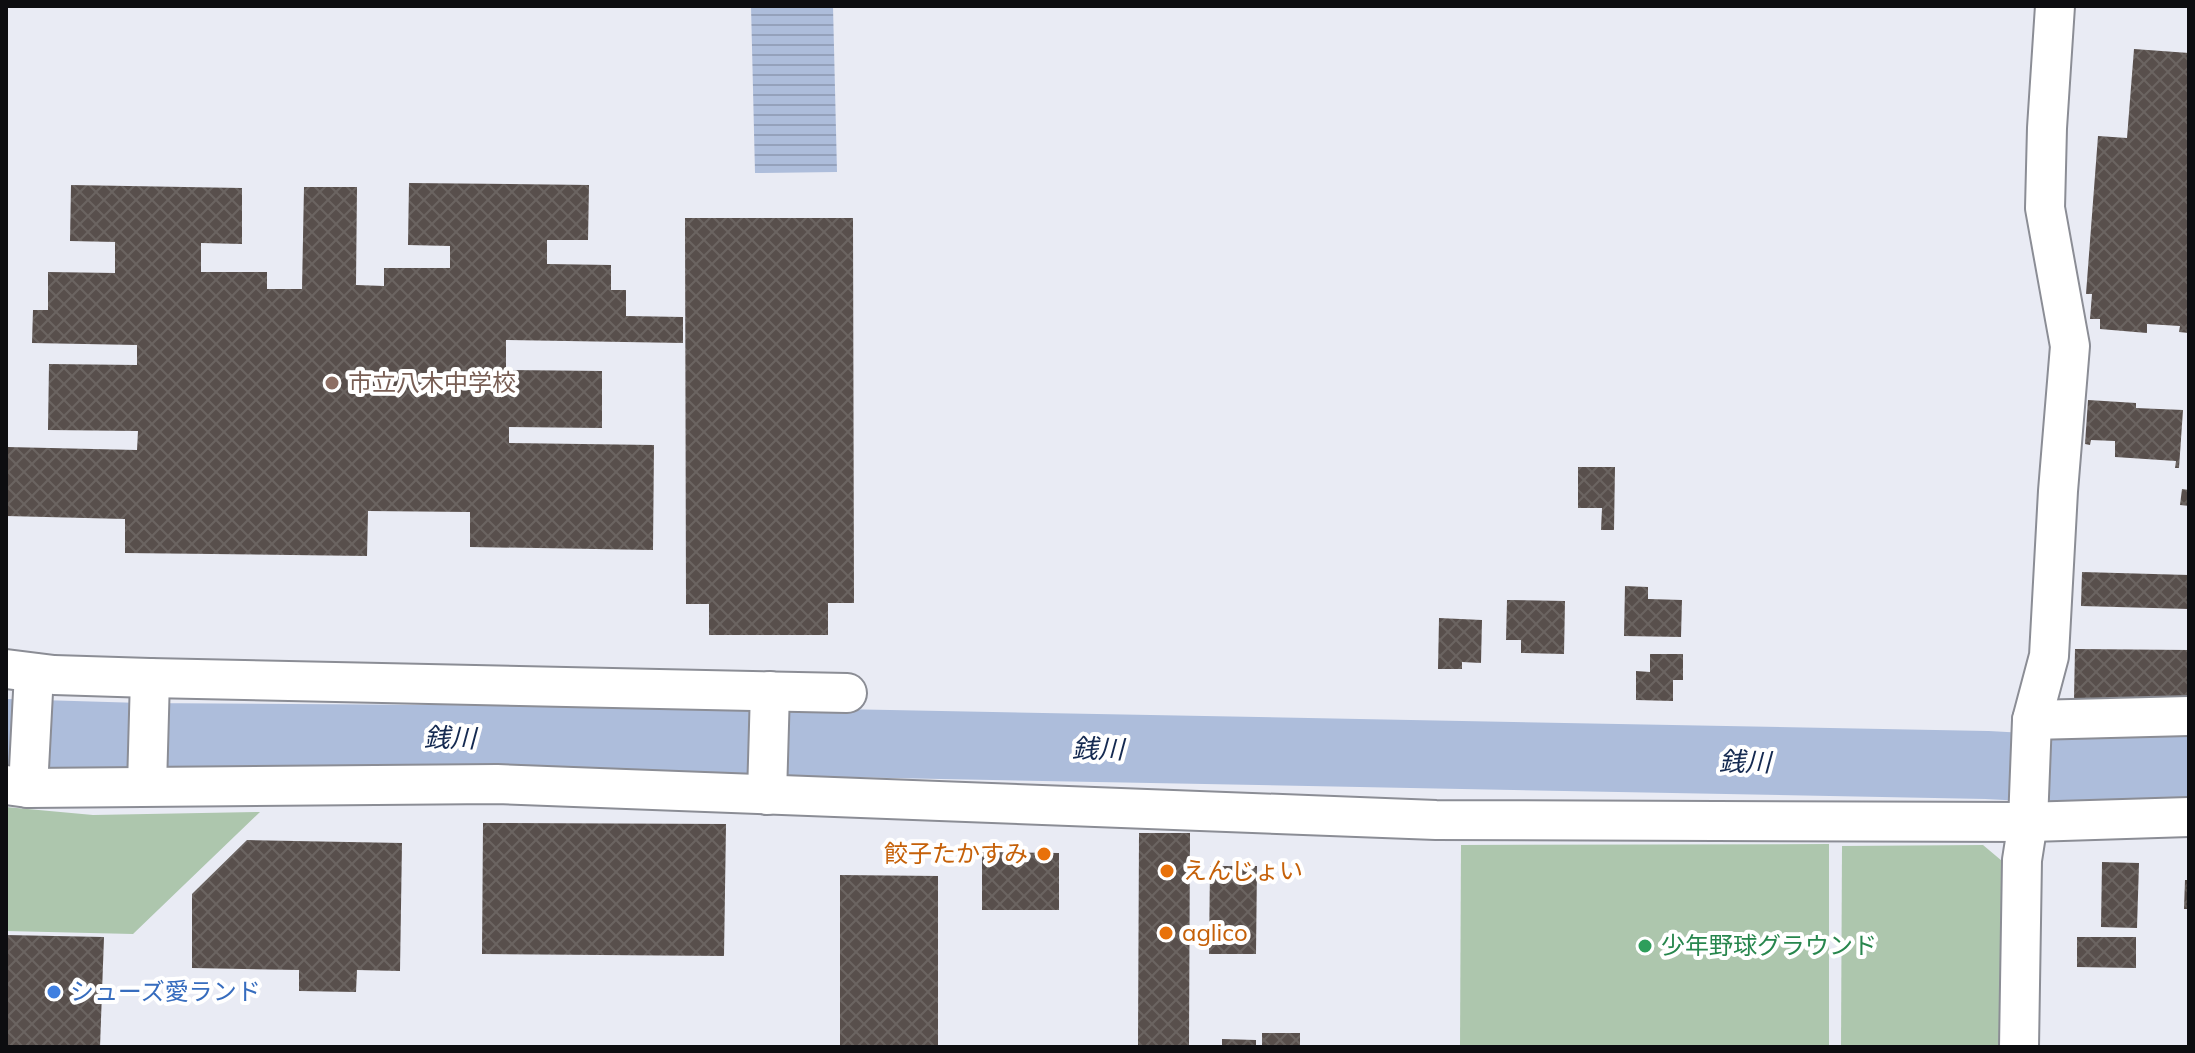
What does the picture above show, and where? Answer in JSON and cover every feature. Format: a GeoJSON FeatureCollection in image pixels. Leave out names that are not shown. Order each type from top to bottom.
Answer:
{"type":"FeatureCollection","features":[{"type":"Feature","properties":{"kind":"street"},"geometry":{"type":"LineString","coordinates":[[2019,1047],[2022,860],[2028,814],[2032,726],[2049,656],[2070,346],[2045,208],[2055,6]]}},
{"type":"Feature","properties":{"kind":"street"},"geometry":{"type":"LineString","coordinates":[[147,786],[150,678]]}},
{"type":"Feature","properties":{"kind":"street"},"geometry":{"type":"LineString","coordinates":[[847,693],[770,701],[150,678],[24,679],[21,779],[147,786],[767,785],[1436,820],[2028,814],[2189,817]]}},
{"type":"Feature","properties":{"kind":"street"},"geometry":{"type":"LineString","coordinates":[[767,785],[770,701]]}},
{"type":"Feature","properties":{"kind":"street"},"geometry":{"type":"LineString","coordinates":[[2032,726],[2189,716]]}},
{"type":"Feature","properties":{"kind":"green space"},"geometry":{"type":"Polygon","coordinates":[[[6,807],[93,815],[260,812],[133,934],[6,931],[6,807]]]}},
{"type":"Feature","properties":{"kind":"green space","name":"少年野球グラウンド"},"geometry":{"type":"Polygon","coordinates":[[[1829,844],[1829,1047],[1460,1047],[1461,845],[1829,844]]]}},
{"type":"Feature","properties":{"kind":"green space"},"geometry":{"type":"Polygon","coordinates":[[[1983,845],[2002,861],[1999,1047],[1841,1047],[1842,846],[1983,845]]]}},
{"type":"Feature","properties":{"kind":"water"},"geometry":{"type":"Polygon","coordinates":[[[751,6],[833,6],[837,172],[755,173],[751,6]]]}},
{"type":"Feature","properties":{"kind":"building"},"geometry":{"type":"Polygon","coordinates":[[[2134,49],[2189,53],[2189,333],[2179,332],[2180,326],[2147,324],[2147,333],[2100,329],[2100,319],[2090,319],[2092,294],[2086,294],[2098,136],[2127,138],[2134,49]]]}},
{"type":"Feature","properties":{"kind":"building"},"geometry":{"type":"Polygon","coordinates":[[[409,183],[589,185],[588,240],[547,240],[547,264],[611,265],[611,290],[626,290],[626,316],[683,317],[683,343],[506,340],[506,370],[602,371],[602,428],[509,427],[509,443],[654,445],[653,550],[470,547],[470,512],[368,511],[367,556],[125,553],[125,519],[6,516],[7,447],[137,450],[138,431],[48,430],[49,364],[137,365],[137,345],[32,343],[33,310],[48,310],[48,272],[115,273],[115,242],[70,241],[71,185],[242,188],[242,244],[201,243],[201,272],[267,272],[267,289],[302,289],[304,187],[357,187],[356,285],[384,286],[384,268],[450,268],[450,246],[408,245],[409,183]]]}},
{"type":"Feature","properties":{"kind":"building"},"geometry":{"type":"Polygon","coordinates":[[[685,218],[853,218],[854,603],[828,603],[828,635],[709,635],[709,604],[686,604],[685,218]]]}},
{"type":"Feature","properties":{"kind":"building"},"geometry":{"type":"Polygon","coordinates":[[[2088,400],[2136,403],[2136,408],[2183,410],[2179,468],[2175,468],[2176,461],[2115,457],[2115,441],[2091,440],[2090,445],[2085,444],[2088,400]]]}},
{"type":"Feature","properties":{"kind":"building"},"geometry":{"type":"Polygon","coordinates":[[[1578,467],[1615,467],[1614,530],[1601,530],[1602,508],[1578,508],[1578,467]]]}},
{"type":"Feature","properties":{"kind":"building"},"geometry":{"type":"Polygon","coordinates":[[[2182,489],[2189,490],[2189,506],[2180,505],[2182,489]]]}},
{"type":"Feature","properties":{"kind":"building"},"geometry":{"type":"Polygon","coordinates":[[[2082,572],[2189,575],[2189,609],[2081,606],[2082,572]]]}},
{"type":"Feature","properties":{"kind":"building"},"geometry":{"type":"Polygon","coordinates":[[[1625,586],[1648,587],[1648,599],[1682,600],[1681,637],[1624,636],[1625,586]]]}},
{"type":"Feature","properties":{"kind":"building"},"geometry":{"type":"Polygon","coordinates":[[[1507,600],[1565,601],[1564,654],[1521,653],[1521,640],[1506,640],[1507,600]]]}},
{"type":"Feature","properties":{"kind":"building"},"geometry":{"type":"Polygon","coordinates":[[[1439,618],[1482,620],[1481,663],[1462,662],[1462,669],[1438,669],[1439,618]]]}},
{"type":"Feature","properties":{"kind":"building"},"geometry":{"type":"Polygon","coordinates":[[[2075,649],[2189,650],[2189,700],[2074,699],[2075,649]]]}},
{"type":"Feature","properties":{"kind":"building"},"geometry":{"type":"Polygon","coordinates":[[[1650,654],[1683,654],[1683,680],[1673,680],[1673,701],[1636,700],[1636,671],[1650,672],[1650,654]]]}},
{"type":"Feature","properties":{"kind":"building"},"geometry":{"type":"Polygon","coordinates":[[[483,823],[726,824],[724,956],[482,954],[483,823]]]}},
{"type":"Feature","properties":{"kind":"building"},"geometry":{"type":"Polygon","coordinates":[[[1139,833],[1190,833],[1189,1047],[1138,1047],[1139,833]]]}},
{"type":"Feature","properties":{"kind":"building"},"geometry":{"type":"Polygon","coordinates":[[[247,840],[402,843],[400,971],[357,970],[356,992],[299,991],[299,970],[192,968],[192,894],[247,840]]]}},
{"type":"Feature","properties":{"kind":"building"},"geometry":{"type":"Polygon","coordinates":[[[982,852],[1059,853],[1059,910],[982,910],[982,852]]]}},
{"type":"Feature","properties":{"kind":"building"},"geometry":{"type":"Polygon","coordinates":[[[2102,862],[2139,863],[2137,928],[2101,927],[2102,862]]]}},
{"type":"Feature","properties":{"kind":"building"},"geometry":{"type":"Polygon","coordinates":[[[1210,866],[1257,866],[1256,954],[1209,954],[1210,866]]]}},
{"type":"Feature","properties":{"kind":"building"},"geometry":{"type":"Polygon","coordinates":[[[840,875],[938,876],[938,1047],[840,1047],[840,875]]]}},
{"type":"Feature","properties":{"kind":"building"},"geometry":{"type":"Polygon","coordinates":[[[2185,880],[2189,880],[2189,909],[2184,909],[2185,880]]]}},
{"type":"Feature","properties":{"kind":"building","name":"シューズ愛ランド"},"geometry":{"type":"Polygon","coordinates":[[[6,935],[104,937],[100,1047],[6,1047],[6,935]]]}},
{"type":"Feature","properties":{"kind":"building"},"geometry":{"type":"Polygon","coordinates":[[[2077,937],[2136,937],[2136,968],[2077,967],[2077,937]]]}},
{"type":"Feature","properties":{"kind":"building"},"geometry":{"type":"Polygon","coordinates":[[[1262,1033],[1300,1033],[1300,1047],[1262,1047],[1262,1033]]]}},
{"type":"Feature","properties":{"kind":"building"},"geometry":{"type":"Polygon","coordinates":[[[1222,1039],[1256,1040],[1256,1047],[1222,1047],[1222,1039]]]}},
{"type":"Feature","properties":{"kind":"waterway","name":"銭川"},"geometry":{"type":"LineString","coordinates":[[6,733],[140,737],[733,741],[1987,765],[2061,769],[2189,765]]}},
{"type":"Feature","properties":{"kind":"place","name":"市立八木中学校"},"geometry":{"type":"Point","coordinates":[332,383]}},
{"type":"Feature","properties":{"kind":"place","name":"餃子たかすみ"},"geometry":{"type":"Point","coordinates":[1044,854]}},
{"type":"Feature","properties":{"kind":"place","name":"えんじょい"},"geometry":{"type":"Point","coordinates":[1167,871]}},
{"type":"Feature","properties":{"kind":"place","name":"aglico"},"geometry":{"type":"Point","coordinates":[1166,933]}},
{"type":"Feature","properties":{"kind":"place","name":"少年野球グラウンド"},"geometry":{"type":"Point","coordinates":[1645,946]}},
{"type":"Feature","properties":{"kind":"place","name":"シューズ愛ランド"},"geometry":{"type":"Point","coordinates":[54,992]}}]}
